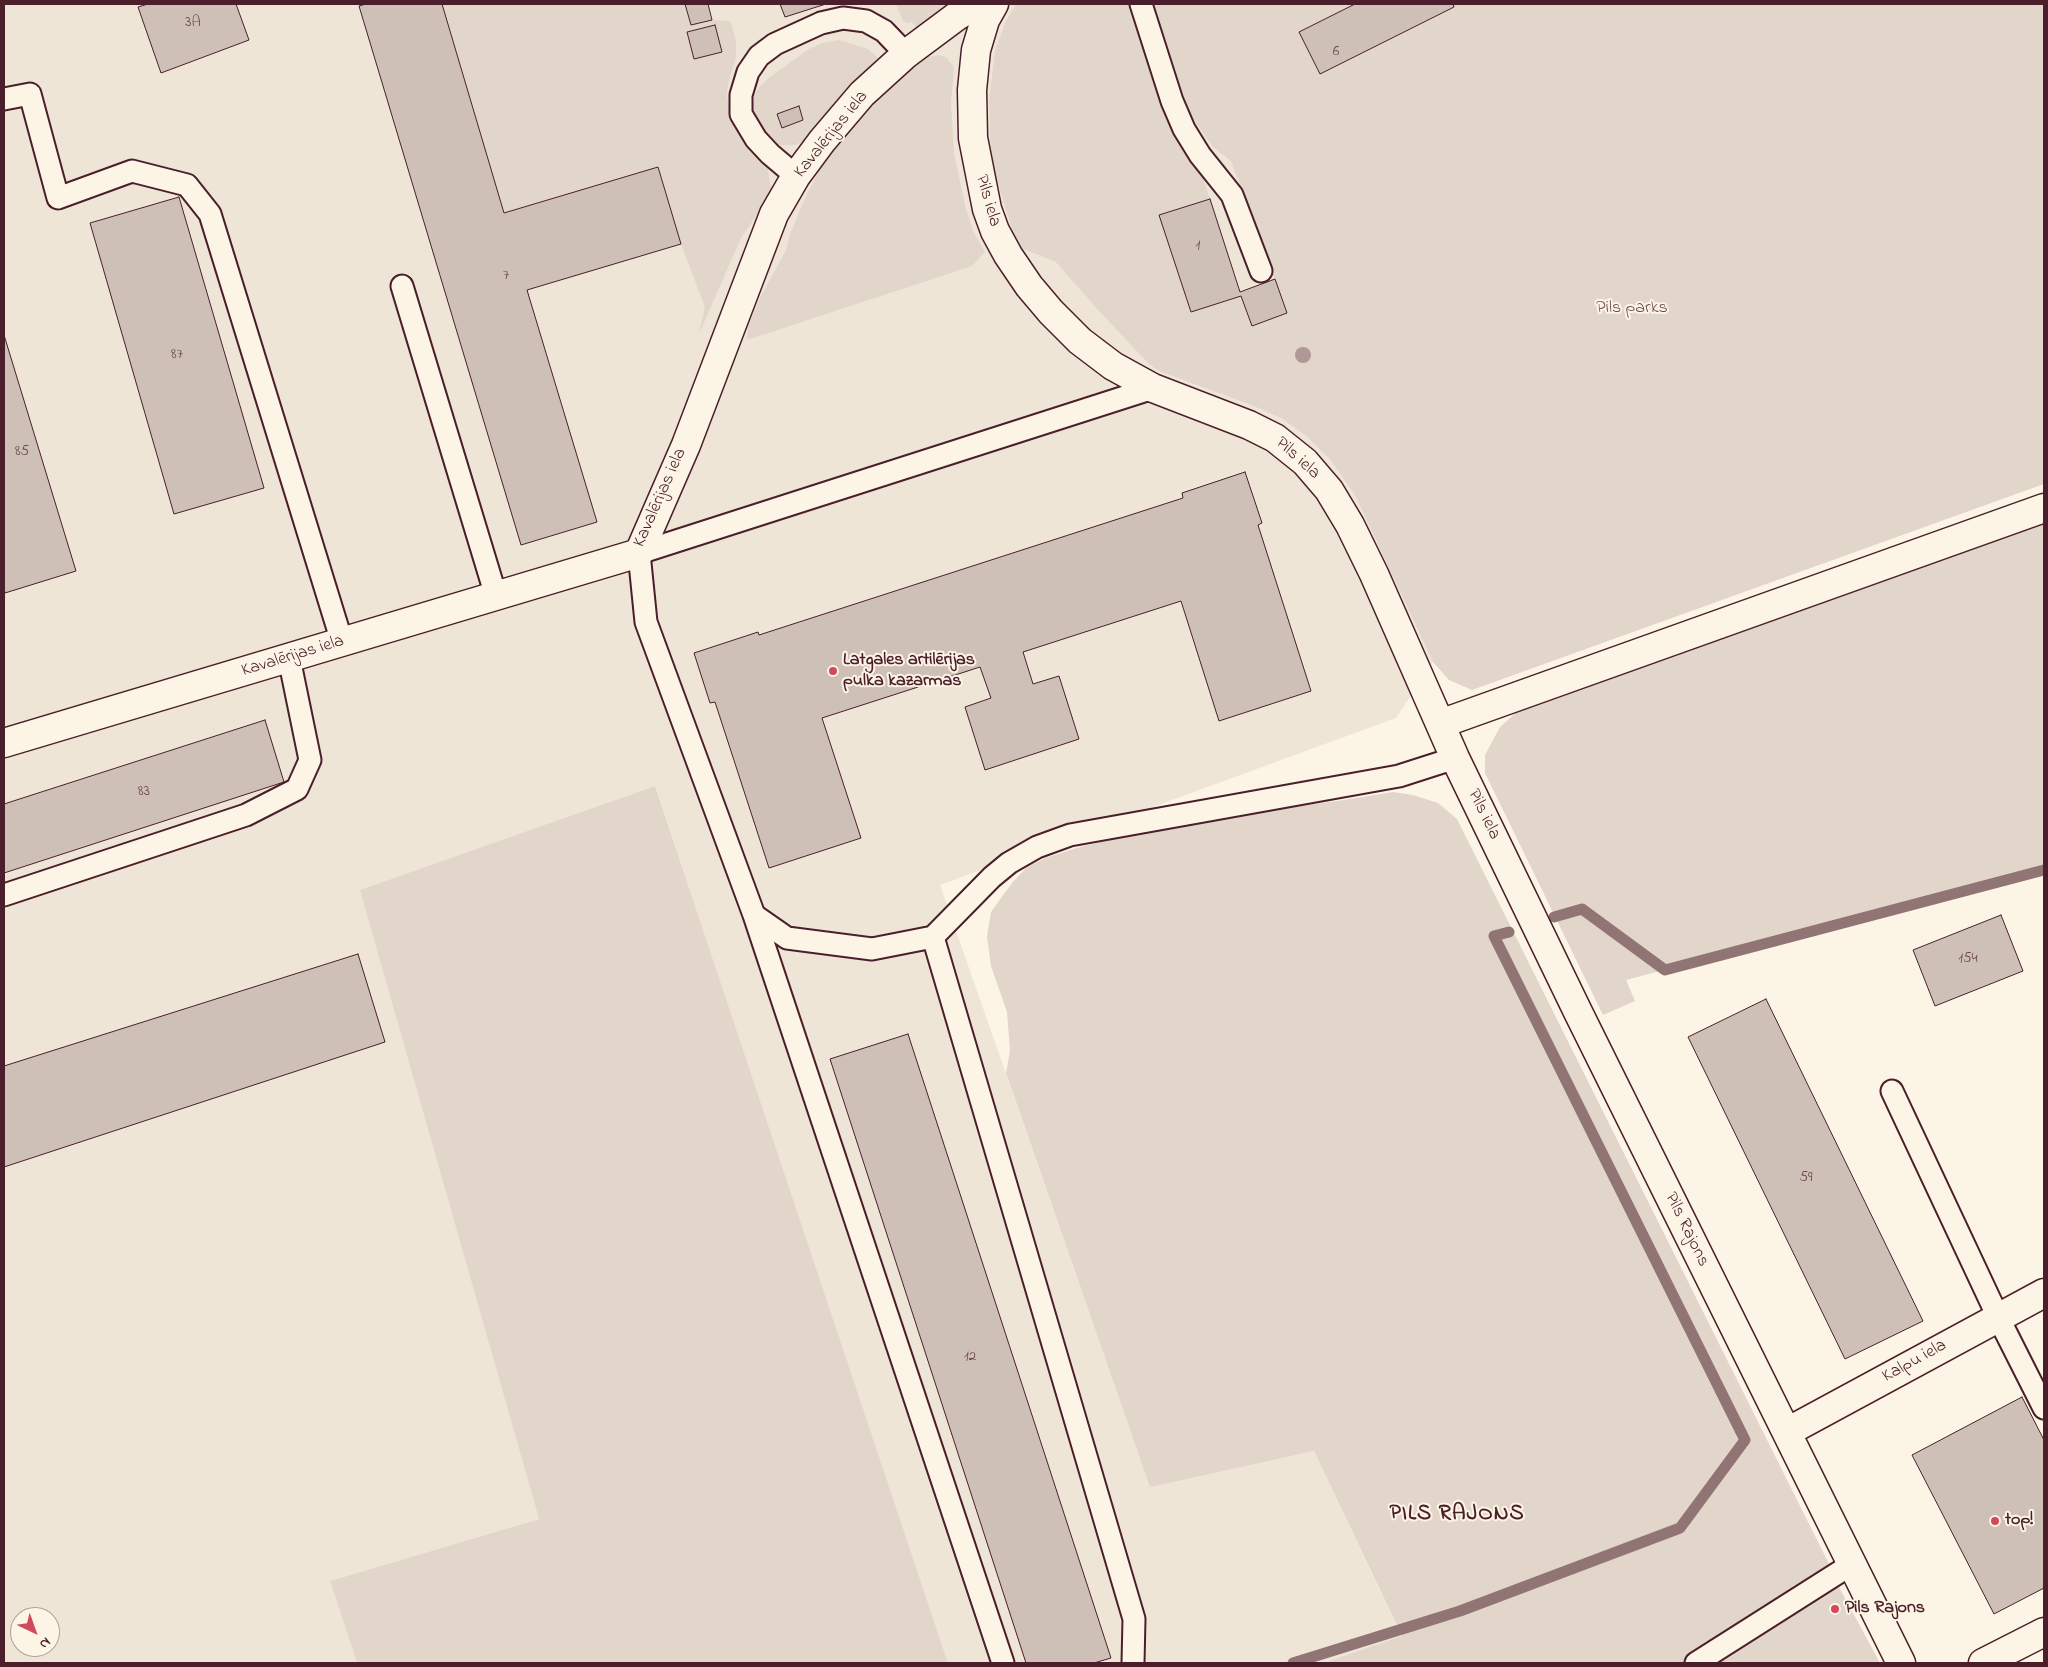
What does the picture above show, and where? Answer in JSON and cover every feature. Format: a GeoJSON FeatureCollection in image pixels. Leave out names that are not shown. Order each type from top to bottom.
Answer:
{"type":"FeatureCollection","features":[{"type":"Feature","properties":{"kind":"street","name":"Kavalērijas iela"},"geometry":{"type":"LineString","coordinates":[[4,743],[639,553],[686,445],[774,214],[796,176],[822,141],[862,94],[906,54],[956,16],[977,4]]}},
{"type":"Feature","properties":{"kind":"street","name":"Pils iela"},"geometry":{"type":"LineString","coordinates":[[994,4],[985,20],[976,50],[972,90],[974,148],[987,209],[995,231],[1008,255],[1028,286],[1051,312],[1080,341],[1107,361],[1152,388],[1249,425],[1276,438],[1305,462],[1329,490],[1350,525],[1374,574],[1455,758],[1578,1012]]}},
{"type":"Feature","properties":{"kind":"street"},"geometry":{"type":"LineString","coordinates":[[1440,724],[2044,508]]}},
{"type":"Feature","properties":{"kind":"street","name":"Pils Rajons"},"geometry":{"type":"LineString","coordinates":[[1578,1012],[1901,1663]]}},
{"type":"Feature","properties":{"kind":"street","name":"Kalpu iela"},"geometry":{"type":"LineString","coordinates":[[1787,1432],[2044,1293]]}},
{"type":"Feature","properties":{"kind":"street"},"geometry":{"type":"LineString","coordinates":[[1983,1663],[2044,1632]]}},
{"type":"Feature","properties":{"kind":"lane"},"geometry":{"type":"LineString","coordinates":[[1141,4],[1172,101],[1181,122],[1200,155],[1232,195],[1261,271]]}},
{"type":"Feature","properties":{"kind":"lane"},"geometry":{"type":"LineString","coordinates":[[796,176],[770,154],[756,139],[742,114],[741,95],[748,72],[759,56],[774,44],[821,23],[843,18],[866,21],[884,31],[906,54]]}},
{"type":"Feature","properties":{"kind":"lane"},"geometry":{"type":"LineString","coordinates":[[4,99],[30,94],[58,198],[132,171],[186,185],[210,214],[342,642]]}},
{"type":"Feature","properties":{"kind":"lane"},"geometry":{"type":"LineString","coordinates":[[402,286],[496,596]]}},
{"type":"Feature","properties":{"kind":"lane"},"geometry":{"type":"LineString","coordinates":[[1003,1663],[754,916],[646,622],[639,553],[1152,388]]}},
{"type":"Feature","properties":{"kind":"lane"},"geometry":{"type":"LineString","coordinates":[[4,895],[246,815],[297,789],[310,760],[289,658]]}},
{"type":"Feature","properties":{"kind":"lane"},"geometry":{"type":"LineString","coordinates":[[754,916],[786,938],[872,949],[934,938],[992,877],[1010,863],[1037,847],[1070,835],[1399,776],[1455,758]]}},
{"type":"Feature","properties":{"kind":"lane"},"geometry":{"type":"LineString","coordinates":[[934,938],[1134,1619],[1133,1663]]}},
{"type":"Feature","properties":{"kind":"lane"},"geometry":{"type":"LineString","coordinates":[[1892,1091],[1998,1317],[2044,1408]]}},
{"type":"Feature","properties":{"kind":"lane"},"geometry":{"type":"LineString","coordinates":[[1696,1663],[1852,1564]]}},
{"type":"Feature","properties":{"kind":"shaded area"},"geometry":{"type":"Polygon","coordinates":[[[4,4],[1149,4],[1259,175],[1433,662],[1396,718],[940,885],[1150,1486],[1314,1451],[1402,1637],[1324,1663],[948,1663],[655,786],[361,890],[539,1519],[330,1581],[357,1663],[4,1663],[4,4]]]}},
{"type":"Feature","properties":{"kind":"green space"},"geometry":{"type":"Polygon","coordinates":[[[442,4],[685,4],[691,25],[712,20],[729,21],[736,41],[736,57],[728,84],[727,96],[742,136],[768,168],[771,190],[767,200],[741,238],[699,334],[705,307],[681,244],[658,167],[504,213],[442,4]],[[714,25],[687,32],[694,59],[722,52],[714,25]]]}},
{"type":"Feature","properties":{"kind":"green space"},"geometry":{"type":"Polygon","coordinates":[[[896,4],[952,4],[918,29],[912,22],[907,23],[903,21],[896,4]]]}},
{"type":"Feature","properties":{"kind":"green space","name":"Pils parks"},"geometry":{"type":"Polygon","coordinates":[[[1016,4],[1132,4],[1172,122],[1193,164],[1202,176],[1210,199],[1159,215],[1191,312],[1241,296],[1252,326],[1287,313],[1231,161],[1213,147],[1186,108],[1149,4],[2044,4],[2044,484],[1472,690],[1449,680],[1433,662],[1355,495],[1330,459],[1305,435],[1283,419],[1254,406],[1159,371],[1149,364],[1056,262],[1024,249],[1020,245],[1011,226],[991,157],[989,102],[995,51],[1005,23],[1016,4]]]}},
{"type":"Feature","properties":{"kind":"green space"},"geometry":{"type":"Polygon","coordinates":[[[839,40],[868,49],[880,60],[837,102],[813,135],[796,145],[777,145],[769,140],[753,113],[754,96],[760,86],[809,49],[823,43],[839,40]]]}},
{"type":"Feature","properties":{"kind":"green space"},"geometry":{"type":"Polygon","coordinates":[[[938,55],[946,57],[954,67],[951,102],[954,153],[966,209],[974,233],[985,252],[972,266],[747,340],[748,327],[759,300],[786,250],[790,234],[805,198],[824,161],[846,131],[886,88],[928,57],[938,55]]]}},
{"type":"Feature","properties":{"kind":"green space"},"geometry":{"type":"Polygon","coordinates":[[[2044,523],[2044,870],[1626,980],[1635,1001],[1603,1015],[1485,773],[1485,755],[1500,727],[1519,710],[1545,697],[1776,619],[2044,523]]]}},
{"type":"Feature","properties":{"kind":"green space"},"geometry":{"type":"Polygon","coordinates":[[[655,786],[948,1663],[357,1663],[330,1581],[539,1519],[360,890],[655,786]]]}},
{"type":"Feature","properties":{"kind":"green space"},"geometry":{"type":"Polygon","coordinates":[[[1393,792],[1413,795],[1438,803],[1457,819],[1829,1564],[1793,1587],[1803,1605],[1838,1585],[1880,1663],[1324,1663],[1402,1636],[1314,1451],[1150,1487],[1006,1073],[1010,1051],[1007,1012],[991,966],[987,936],[991,912],[1012,883],[1026,868],[1045,858],[1080,847],[1199,819],[1393,792]]]}},
{"type":"Feature","properties":{"kind":"building"},"geometry":{"type":"Polygon","coordinates":[[[148,4],[236,4],[249,40],[161,73],[138,7],[148,4]]]}},
{"type":"Feature","properties":{"kind":"building"},"geometry":{"type":"Polygon","coordinates":[[[366,4],[442,4],[504,213],[658,167],[681,244],[527,290],[597,522],[521,545],[359,6],[366,4]]]}},
{"type":"Feature","properties":{"kind":"building"},"geometry":{"type":"Polygon","coordinates":[[[685,4],[708,4],[712,20],[691,25],[685,4]]]}},
{"type":"Feature","properties":{"kind":"building"},"geometry":{"type":"Polygon","coordinates":[[[780,4],[826,4],[785,17],[780,4]]]}},
{"type":"Feature","properties":{"kind":"building"},"geometry":{"type":"Polygon","coordinates":[[[1355,4],[1453,4],[1454,7],[1320,74],[1299,32],[1355,4]]]}},
{"type":"Feature","properties":{"kind":"building"},"geometry":{"type":"Polygon","coordinates":[[[715,25],[722,52],[694,59],[687,32],[715,25]]]}},
{"type":"Feature","properties":{"kind":"building"},"geometry":{"type":"Polygon","coordinates":[[[799,106],[803,120],[782,128],[777,114],[799,106]]]}},
{"type":"Feature","properties":{"kind":"building"},"geometry":{"type":"Polygon","coordinates":[[[179,197],[264,488],[174,514],[90,223],[179,197]]]}},
{"type":"Feature","properties":{"kind":"building"},"geometry":{"type":"Polygon","coordinates":[[[1210,199],[1240,292],[1275,279],[1287,313],[1252,326],[1241,296],[1191,312],[1159,215],[1210,199]]]}},
{"type":"Feature","properties":{"kind":"building"},"geometry":{"type":"Polygon","coordinates":[[[4,335],[76,571],[5,593],[4,588],[4,335]]]}},
{"type":"Feature","properties":{"kind":"building","name":"Latgales artilērijas pulka kazarmas"},"geometry":{"type":"Polygon","coordinates":[[[1245,472],[1262,523],[1258,525],[1311,691],[1219,721],[1181,601],[1023,652],[1033,684],[1059,676],[1079,739],[985,770],[965,707],[991,698],[980,667],[822,718],[861,838],[769,868],[715,702],[710,703],[694,653],[758,632],[759,635],[1183,498],[1182,493],[1245,472]]]}},
{"type":"Feature","properties":{"kind":"building"},"geometry":{"type":"Polygon","coordinates":[[[265,720],[284,782],[4,873],[4,804],[265,720]]]}},
{"type":"Feature","properties":{"kind":"building"},"geometry":{"type":"Polygon","coordinates":[[[2001,915],[2023,971],[1935,1006],[1913,950],[2001,915]]]}},
{"type":"Feature","properties":{"kind":"building"},"geometry":{"type":"Polygon","coordinates":[[[358,954],[385,1042],[4,1167],[4,1066],[358,954]]]}},
{"type":"Feature","properties":{"kind":"building"},"geometry":{"type":"Polygon","coordinates":[[[1766,999],[1923,1321],[1845,1359],[1688,1037],[1766,999]]]}},
{"type":"Feature","properties":{"kind":"building"},"geometry":{"type":"Polygon","coordinates":[[[908,1034],[1111,1658],[1094,1663],[1026,1663],[830,1059],[908,1034]]]}},
{"type":"Feature","properties":{"kind":"building","name":"top!"},"geometry":{"type":"Polygon","coordinates":[[[2022,1397],[2044,1440],[2044,1588],[1994,1614],[1912,1455],[2022,1397]]]}},
{"type":"Feature","properties":{"kind":"waterway"},"geometry":{"type":"LineString","coordinates":[[1554,917],[1582,909],[1665,970],[2044,870]]}},
{"type":"Feature","properties":{"kind":"waterway"},"geometry":{"type":"LineString","coordinates":[[1293,1663],[1460,1611],[1680,1528],[1745,1440],[1494,936],[1509,932]]}},
{"type":"Feature","properties":{"kind":"place","name":"Latgales artilērijas pulka kazarmas"},"geometry":{"type":"Point","coordinates":[833,671]}},
{"type":"Feature","properties":{"kind":"place","name":"top!"},"geometry":{"type":"Point","coordinates":[1995,1521]}},
{"type":"Feature","properties":{"kind":"place","name":"Pils Rajons"},"geometry":{"type":"Point","coordinates":[1835,1609]}},
{"type":"Feature","properties":{"kind":"district","name":"PILS RAJONS"},"geometry":{"type":"Point","coordinates":[1457,1515]}}]}
